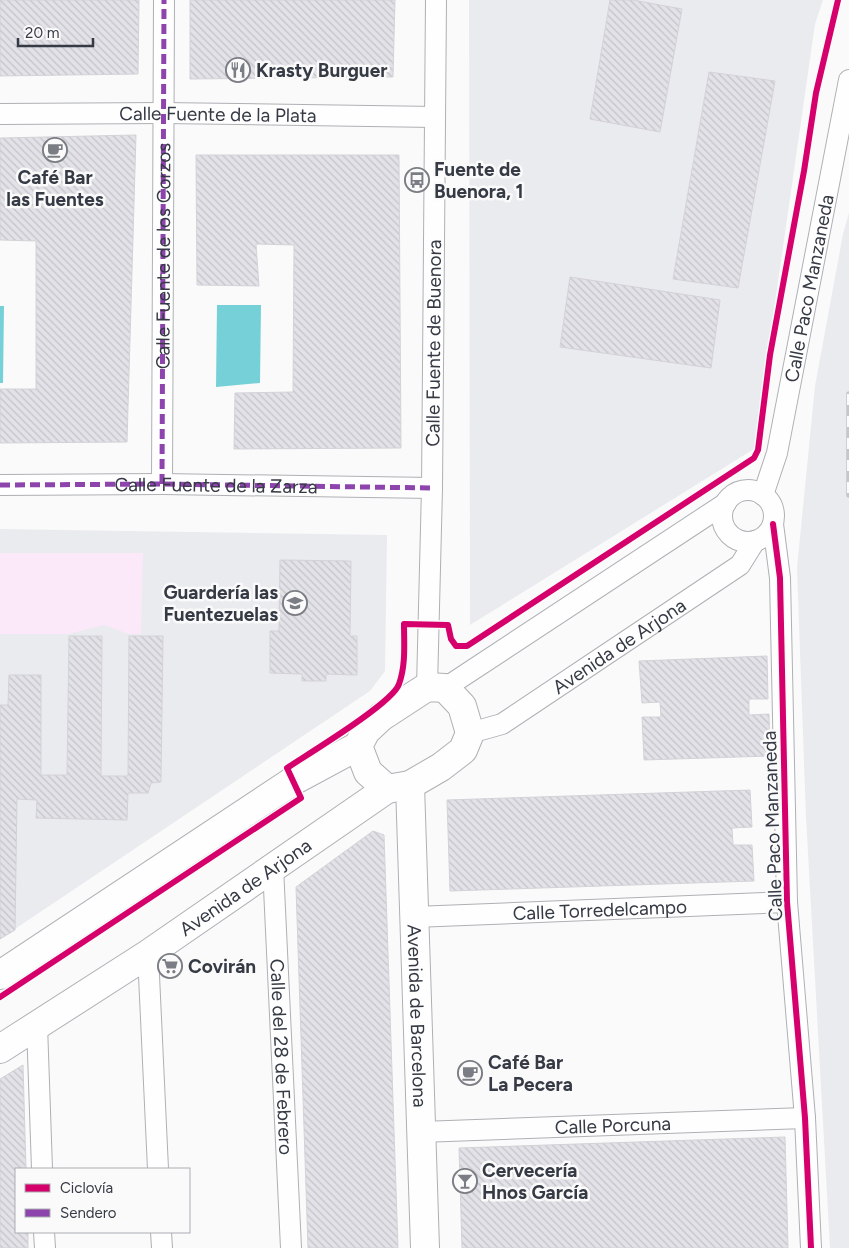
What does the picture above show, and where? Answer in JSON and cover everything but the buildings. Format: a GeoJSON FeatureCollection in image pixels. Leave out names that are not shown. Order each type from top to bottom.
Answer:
{"type":"FeatureCollection","features":[{"type":"Feature","properties":{"kind":"street","name":"Calle Fuente de los Corzos"},"geometry":{"type":"LineString","coordinates":[[162,484],[164,0]]}},
{"type":"Feature","properties":{"kind":"street","name":"Calle Fuente de Buenora"},"geometry":{"type":"LineString","coordinates":[[436,0],[432,488],[436,687]]}},
{"type":"Feature","properties":{"kind":"street","name":"Calle Paco Manzaneda"},"geometry":{"type":"LineString","coordinates":[[763,495],[777,453],[849,80]]}},
{"type":"Feature","properties":{"kind":"street","name":"Calle Fuente de la Plata"},"geometry":{"type":"LineString","coordinates":[[0,114],[163,113],[435,117]]}},
{"type":"Feature","properties":{"kind":"street","name":"Calle Fuente de la Zarza"},"geometry":{"type":"LineString","coordinates":[[0,484],[432,488]]}},
{"type":"Feature","properties":{"kind":"street"},"geometry":{"type":"LineString","coordinates":[[0,975],[293,781],[358,746],[366,731],[381,717],[436,687],[726,503],[734,495],[743,491],[753,491],[763,495],[773,508],[773,524],[764,536],[754,541],[745,542],[736,539],[726,530],[723,516],[726,503]]}},
{"type":"Feature","properties":{"kind":"street","name":"Calle Paco Manzaneda"},"geometry":{"type":"LineString","coordinates":[[773,524],[780,578],[787,902],[805,1118],[811,1248]]}},
{"type":"Feature","properties":{"kind":"street","name":"Avenida de Arjona"},"geometry":{"type":"LineString","coordinates":[[470,733],[502,724],[724,576],[740,565],[754,541]]}},
{"type":"Feature","properties":{"kind":"street"},"geometry":{"type":"LineString","coordinates":[[358,746],[368,772],[398,787],[441,767],[463,750],[470,733],[462,706],[436,687]]}},
{"type":"Feature","properties":{"kind":"street","name":"Avenida de Arjona"},"geometry":{"type":"LineString","coordinates":[[0,1049],[148,954],[273,867],[398,787]]}},
{"type":"Feature","properties":{"kind":"street","name":"Avenida de Barcelona"},"geometry":{"type":"LineString","coordinates":[[398,787],[414,917],[425,1248]]}},
{"type":"Feature","properties":{"kind":"street","name":"Calle del 28 de Febrero"},"geometry":{"type":"LineString","coordinates":[[273,867],[291,1248]]}},
{"type":"Feature","properties":{"kind":"street","name":"Calle Torredelcampo"},"geometry":{"type":"LineString","coordinates":[[414,917],[787,902]]}},
{"type":"Feature","properties":{"kind":"street"},"geometry":{"type":"LineString","coordinates":[[148,954],[158,1168]]}},
{"type":"Feature","properties":{"kind":"street"},"geometry":{"type":"LineString","coordinates":[[37,1025],[42,1168]]}},
{"type":"Feature","properties":{"kind":"street","name":"Calle Porcuna"},"geometry":{"type":"LineString","coordinates":[[421,1132],[805,1118]]}},
{"type":"Feature","properties":{"kind":"street"},"geometry":{"type":"LineString","coordinates":[[44,1233],[45,1248]]}},
{"type":"Feature","properties":{"kind":"street"},"geometry":{"type":"LineString","coordinates":[[161,1233],[162,1248]]}},
{"type":"Feature","properties":{"kind":"shaded area"},"geometry":{"type":"Polygon","coordinates":[[[469,0],[823,0],[815,24],[754,449],[470,625],[469,0]]]}},
{"type":"Feature","properties":{"kind":"shaded area"},"geometry":{"type":"Polygon","coordinates":[[[849,213],[849,1248],[830,1248],[806,817],[797,568],[815,386],[843,234],[849,213]]]}},
{"type":"Feature","properties":{"kind":"shaded area"},"geometry":{"type":"Polygon","coordinates":[[[0,529],[387,535],[385,671],[370,691],[0,939],[0,529]]]}},
{"type":"Feature","properties":{"kind":"shaded area"},"geometry":{"type":"Polygon","coordinates":[[[0,553],[143,553],[141,634],[129,634],[104,625],[69,634],[0,634],[0,553]]]}},
{"type":"Feature","properties":{"kind":"water"},"geometry":{"type":"Polygon","coordinates":[[[217,305],[261,305],[260,383],[216,387],[217,305]]]}},
{"type":"Feature","properties":{"kind":"water"},"geometry":{"type":"Polygon","coordinates":[[[0,306],[4,306],[3,383],[0,383],[0,306]]]}},
{"type":"Feature","properties":{"kind":"railway"},"geometry":{"type":"LineString","coordinates":[[849,394],[849,495]]}},
{"type":"Feature","properties":{"kind":"marked path"},"geometry":{"type":"LineString","coordinates":[[162,484],[164,0]]}},
{"type":"Feature","properties":{"kind":"marked path"},"geometry":{"type":"LineString","coordinates":[[0,485],[162,484],[432,488]]}},
{"type":"Feature","properties":{"kind":"cycle path"},"geometry":{"type":"LineString","coordinates":[[0,997],[301,798],[287,768],[366,715],[393,692],[399,684],[403,669],[404,624],[448,625],[451,639],[456,646],[467,646],[754,458],[758,450],[770,355],[804,171],[816,93],[838,0]]}},
{"type":"Feature","properties":{"kind":"cycle path"},"geometry":{"type":"LineString","coordinates":[[773,524],[780,578],[787,902],[805,1118],[811,1248]]}},
{"type":"Feature","properties":{"kind":"place","name":"Krasty Burguer"},"geometry":{"type":"Point","coordinates":[238,70]}},
{"type":"Feature","properties":{"kind":"place","name":"Café Bar las Fuentes"},"geometry":{"type":"Point","coordinates":[55,150]}},
{"type":"Feature","properties":{"kind":"place","name":"Fuente de Buenora, 1"},"geometry":{"type":"Point","coordinates":[417,180]}},
{"type":"Feature","properties":{"kind":"place","name":"Guardería las Fuentezuelas"},"geometry":{"type":"Point","coordinates":[295,603]}},
{"type":"Feature","properties":{"kind":"place","name":"Covirán"},"geometry":{"type":"Point","coordinates":[170,966]}},
{"type":"Feature","properties":{"kind":"place","name":"Café Bar La Pecera"},"geometry":{"type":"Point","coordinates":[470,1073]}},
{"type":"Feature","properties":{"kind":"place","name":"Cervecería Hnos García"},"geometry":{"type":"Point","coordinates":[465,1181]}}]}
